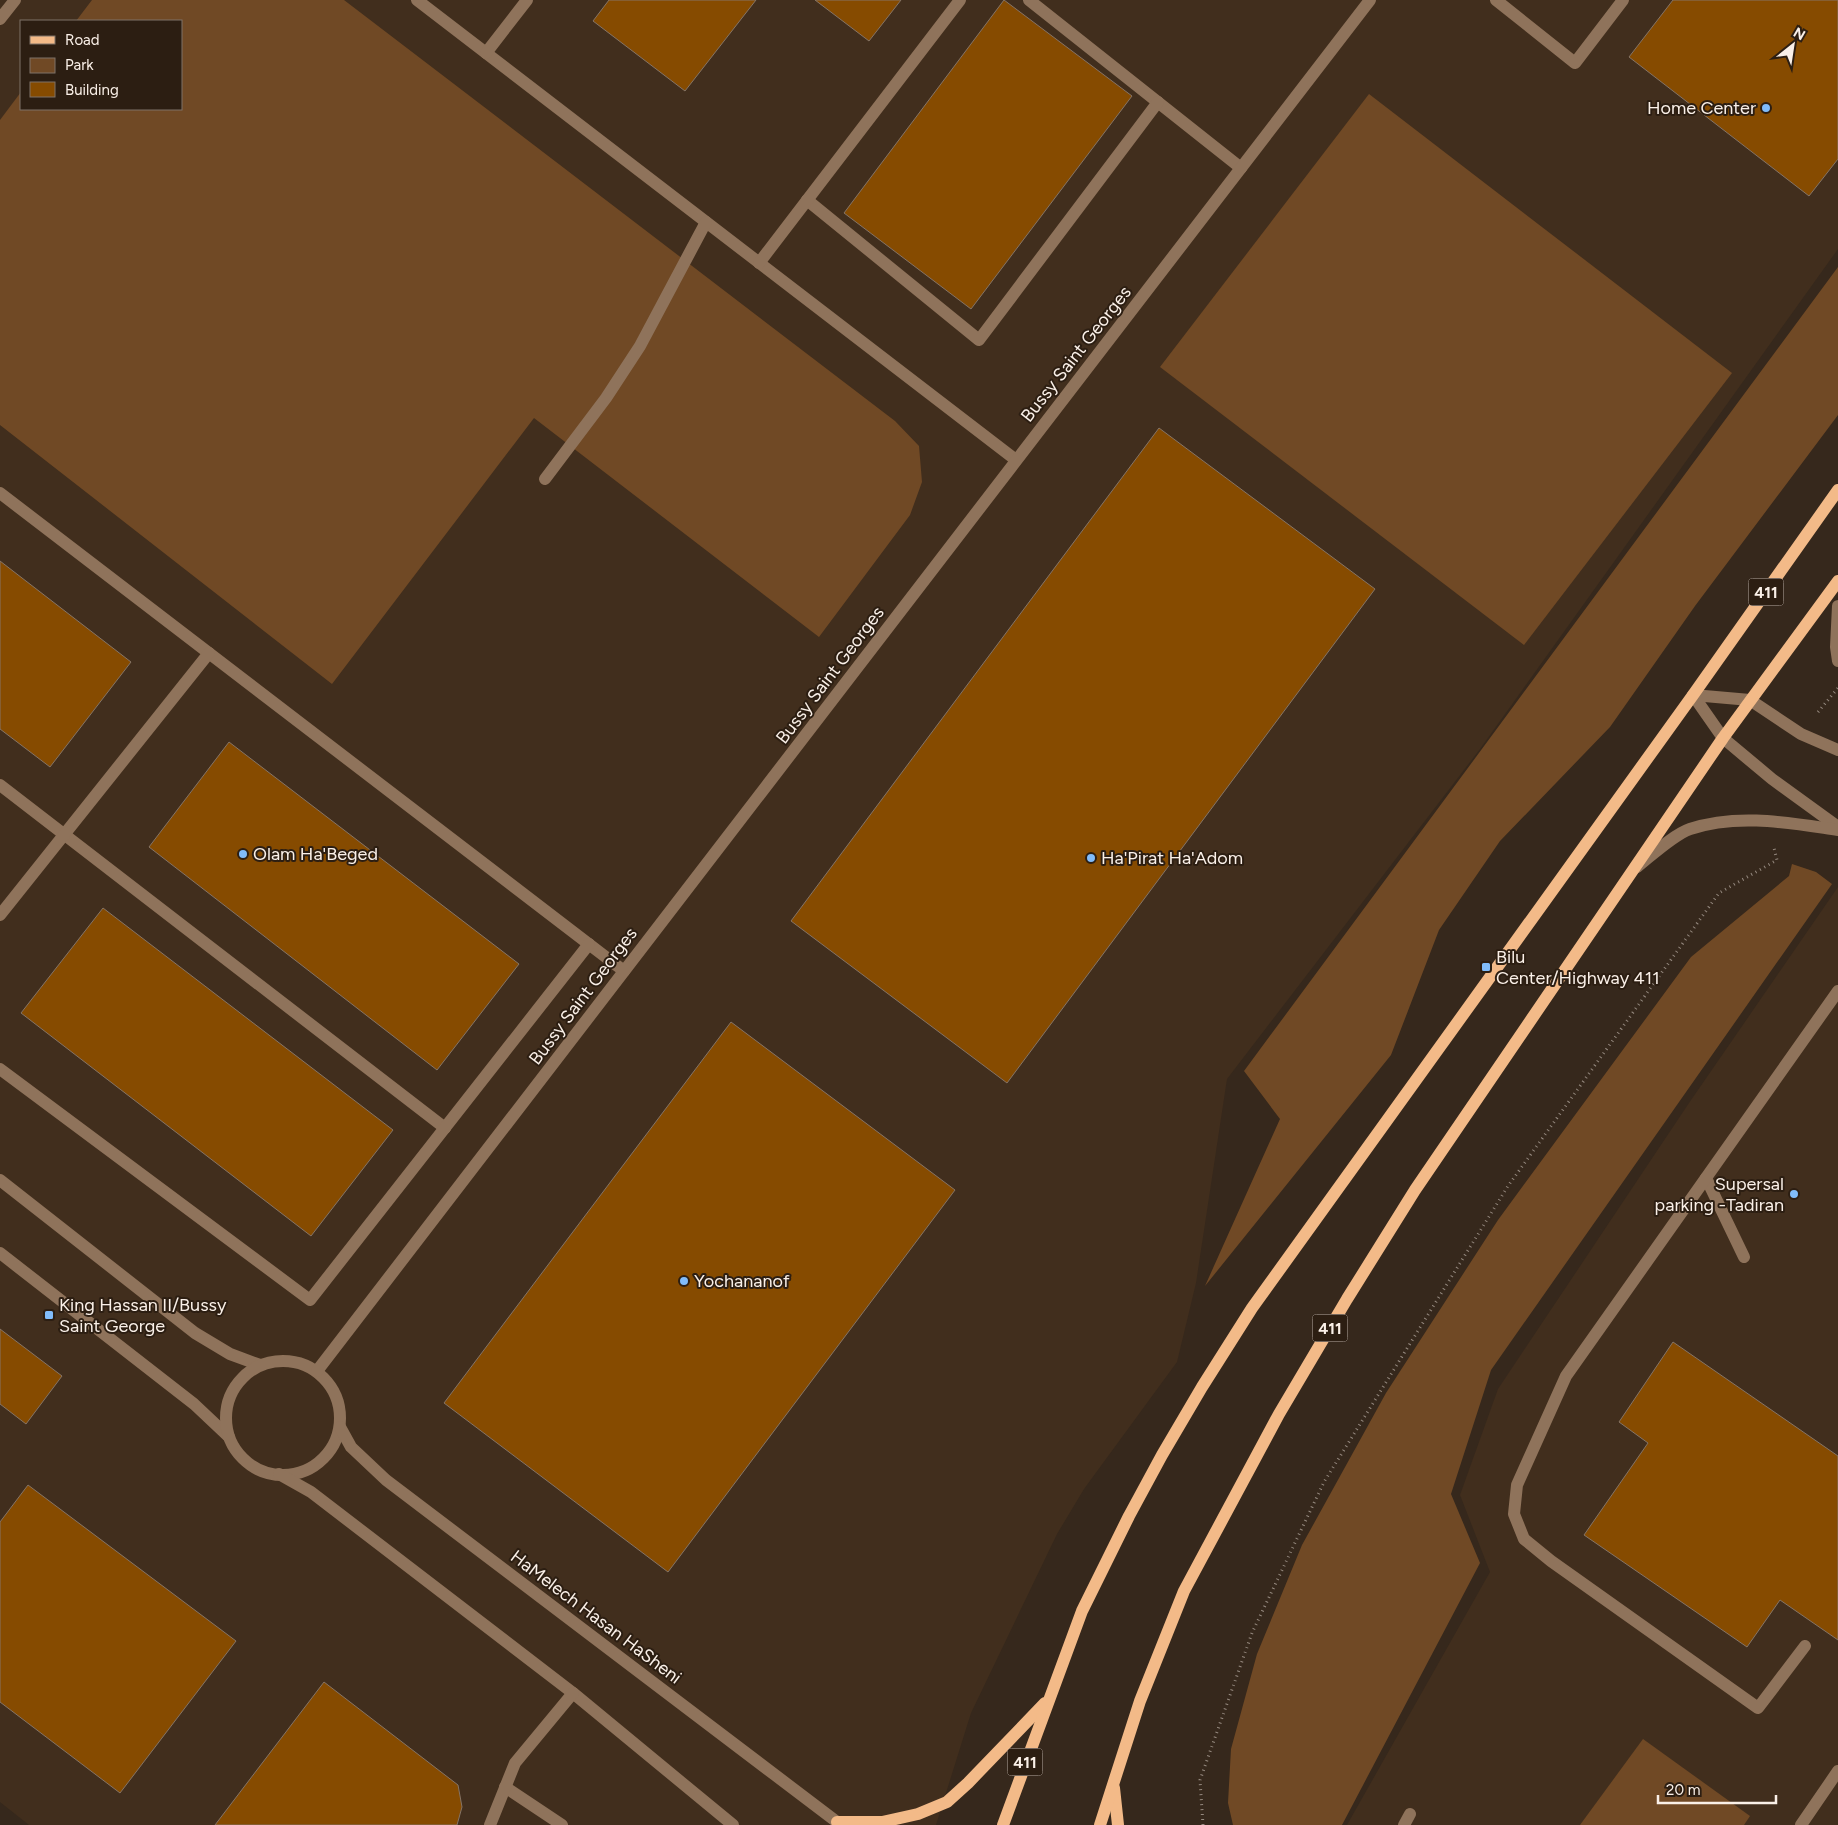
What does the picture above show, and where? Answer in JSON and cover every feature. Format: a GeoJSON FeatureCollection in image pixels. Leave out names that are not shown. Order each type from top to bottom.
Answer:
{"type":"FeatureCollection","features":[{"type":"Feature","properties":{"kind":"main road","name":"411"},"geometry":{"type":"LineString","coordinates":[[1003,1825],[1082,1611],[1129,1516],[1162,1455],[1207,1379],[1252,1308],[1838,490]]}},
{"type":"Feature","properties":{"kind":"main road","name":"411"},"geometry":{"type":"LineString","coordinates":[[1100,1825],[1140,1701],[1184,1591],[1279,1414],[1347,1299],[1415,1190],[1723,738],[1838,581]]}},
{"type":"Feature","properties":{"kind":"main road"},"geometry":{"type":"LineString","coordinates":[[839,1823],[882,1822],[918,1814],[947,1802],[968,1783],[1048,1699]]}},
{"type":"Feature","properties":{"kind":"main road"},"geometry":{"type":"LineString","coordinates":[[1113,1780],[1118,1825]]}},
{"type":"Feature","properties":{"kind":"street"},"geometry":{"type":"LineString","coordinates":[[0,19],[15,0]]}},
{"type":"Feature","properties":{"kind":"street"},"geometry":{"type":"LineString","coordinates":[[417,0],[1016,460]]}},
{"type":"Feature","properties":{"kind":"street"},"geometry":{"type":"LineString","coordinates":[[486,53],[527,0]]}},
{"type":"Feature","properties":{"kind":"street"},"geometry":{"type":"LineString","coordinates":[[759,263],[960,0]]}},
{"type":"Feature","properties":{"kind":"street"},"geometry":{"type":"LineString","coordinates":[[1030,0],[1241,168]]}},
{"type":"Feature","properties":{"kind":"street","name":"Bussy Saint Georges"},"geometry":{"type":"LineString","coordinates":[[317,1372],[1370,0]]}},
{"type":"Feature","properties":{"kind":"street"},"geometry":{"type":"LineString","coordinates":[[1496,0],[1575,63],[1623,0]]}},
{"type":"Feature","properties":{"kind":"street"},"geometry":{"type":"LineString","coordinates":[[807,200],[979,340],[1158,102]]}},
{"type":"Feature","properties":{"kind":"street"},"geometry":{"type":"LineString","coordinates":[[544,479],[606,398],[640,346],[706,222]]}},
{"type":"Feature","properties":{"kind":"street"},"geometry":{"type":"LineString","coordinates":[[0,493],[624,971]]}},
{"type":"Feature","properties":{"kind":"street"},"geometry":{"type":"LineString","coordinates":[[1838,606],[1836,648],[1838,661]]}},
{"type":"Feature","properties":{"kind":"street"},"geometry":{"type":"LineString","coordinates":[[0,915],[209,653]]}},
{"type":"Feature","properties":{"kind":"street"},"geometry":{"type":"LineString","coordinates":[[1693,694],[1750,700],[1801,734],[1838,750]]}},
{"type":"Feature","properties":{"kind":"street"},"geometry":{"type":"LineString","coordinates":[[1693,694],[1723,738],[1772,779],[1838,829]]}},
{"type":"Feature","properties":{"kind":"street"},"geometry":{"type":"LineString","coordinates":[[0,785],[445,1128]]}},
{"type":"Feature","properties":{"kind":"street"},"geometry":{"type":"LineString","coordinates":[[1634,871],[1657,850],[1688,830],[1720,823],[1766,820],[1838,829]]}},
{"type":"Feature","properties":{"kind":"street"},"geometry":{"type":"LineString","coordinates":[[0,1070],[310,1300],[589,944]]}},
{"type":"Feature","properties":{"kind":"street"},"geometry":{"type":"LineString","coordinates":[[1805,1646],[1758,1708],[1531,1545],[1524,1539],[1514,1514],[1517,1485],[1566,1376],[1838,991]]}},
{"type":"Feature","properties":{"kind":"street"},"geometry":{"type":"LineString","coordinates":[[1706,1178],[1744,1257]]}},
{"type":"Feature","properties":{"kind":"street"},"geometry":{"type":"LineString","coordinates":[[0,1180],[195,1332],[230,1354],[260,1365]]}},
{"type":"Feature","properties":{"kind":"street"},"geometry":{"type":"LineString","coordinates":[[0,1253],[186,1399],[229,1437]]}},
{"type":"Feature","properties":{"kind":"street"},"geometry":{"type":"LineString","coordinates":[[279,1360],[292,1361],[317,1372],[332,1389],[339,1408],[340,1427],[333,1445],[320,1460],[310,1468],[299,1473],[278,1474],[260,1470],[246,1461],[229,1437],[226,1418],[229,1398],[235,1386],[243,1376],[260,1365],[279,1360]]}},
{"type":"Feature","properties":{"kind":"street","name":"HaMelech Hasan HaSheni"},"geometry":{"type":"LineString","coordinates":[[340,1427],[350,1447],[386,1480],[839,1823]]}},
{"type":"Feature","properties":{"kind":"street"},"geometry":{"type":"LineString","coordinates":[[278,1474],[311,1492],[573,1693],[734,1825]]}},
{"type":"Feature","properties":{"kind":"street"},"geometry":{"type":"LineString","coordinates":[[490,1825],[515,1763],[573,1693]]}},
{"type":"Feature","properties":{"kind":"street"},"geometry":{"type":"LineString","coordinates":[[1801,1825],[1838,1770]]}},
{"type":"Feature","properties":{"kind":"street"},"geometry":{"type":"LineString","coordinates":[[505,1786],[562,1825]]}},
{"type":"Feature","properties":{"kind":"path"},"geometry":{"type":"LineString","coordinates":[[1801,734],[1838,688]]}},
{"type":"Feature","properties":{"kind":"path"},"geometry":{"type":"LineString","coordinates":[[1204,1825],[1200,1780],[1252,1633],[1324,1482],[1508,1186],[1713,901],[1719,893],[1777,860],[1766,820]]}},
{"type":"Feature","properties":{"kind":"shaded area"},"geometry":{"type":"Polygon","coordinates":[[[0,0],[1838,0],[1838,249],[1480,749],[1227,1079],[1196,1283],[1177,1362],[1084,1489],[1057,1534],[971,1713],[936,1825],[29,1825],[0,1802],[0,0]]]}},
{"type":"Feature","properties":{"kind":"shaded area"},"geometry":{"type":"Polygon","coordinates":[[[1838,887],[1838,1825],[1347,1825],[1490,1572],[1460,1495],[1498,1389],[1689,1103],[1838,887]]]}},
{"type":"Feature","properties":{"kind":"green space"},"geometry":{"type":"Polygon","coordinates":[[[92,0],[344,0],[895,421],[919,446],[922,482],[910,515],[819,637],[534,418],[332,684],[0,425],[0,120],[20,93],[20,110],[182,110],[182,20],[77,20],[92,0]]]}},
{"type":"Feature","properties":{"kind":"green space"},"geometry":{"type":"Polygon","coordinates":[[[1369,94],[1732,373],[1524,645],[1160,367],[1369,94]]]}},
{"type":"Feature","properties":{"kind":"green space"},"geometry":{"type":"Polygon","coordinates":[[[1838,267],[1838,415],[1695,606],[1610,727],[1500,841],[1439,930],[1391,1055],[1205,1286],[1280,1119],[1244,1071],[1838,267]]]}},
{"type":"Feature","properties":{"kind":"green space"},"geometry":{"type":"Polygon","coordinates":[[[1792,864],[1816,872],[1832,884],[1491,1370],[1451,1494],[1480,1563],[1342,1825],[1233,1825],[1228,1803],[1231,1749],[1257,1654],[1302,1545],[1386,1393],[1498,1220],[1691,957],[1789,876],[1792,864]]]}},
{"type":"Feature","properties":{"kind":"green space"},"geometry":{"type":"Polygon","coordinates":[[[1643,1739],[1750,1816],[1744,1825],[1580,1825],[1643,1739]]]}},
{"type":"Feature","properties":{"kind":"building"},"geometry":{"type":"Polygon","coordinates":[[[609,0],[756,0],[685,91],[593,21],[609,0]]]}},
{"type":"Feature","properties":{"kind":"building"},"geometry":{"type":"Polygon","coordinates":[[[815,0],[901,0],[869,41],[815,0]]]}},
{"type":"Feature","properties":{"kind":"building"},"geometry":{"type":"Polygon","coordinates":[[[1004,0],[1132,96],[971,309],[844,213],[1004,0]]]}},
{"type":"Feature","properties":{"kind":"building","name":"Home Center"},"geometry":{"type":"Polygon","coordinates":[[[1673,0],[1838,0],[1838,159],[1809,196],[1629,57],[1673,0]]]}},
{"type":"Feature","properties":{"kind":"building"},"geometry":{"type":"Polygon","coordinates":[[[1159,428],[1375,589],[1007,1083],[791,921],[1159,428]]]}},
{"type":"Feature","properties":{"kind":"building"},"geometry":{"type":"Polygon","coordinates":[[[0,561],[131,662],[50,767],[0,729],[0,561]]]}},
{"type":"Feature","properties":{"kind":"building"},"geometry":{"type":"Polygon","coordinates":[[[229,742],[519,964],[437,1070],[149,847],[229,742]]]}},
{"type":"Feature","properties":{"kind":"building"},"geometry":{"type":"Polygon","coordinates":[[[103,908],[393,1130],[311,1236],[21,1013],[103,908]]]}},
{"type":"Feature","properties":{"kind":"building"},"geometry":{"type":"Polygon","coordinates":[[[731,1022],[955,1190],[668,1572],[444,1403],[731,1022]]]}},
{"type":"Feature","properties":{"kind":"building"},"geometry":{"type":"Polygon","coordinates":[[[0,1329],[62,1376],[26,1424],[0,1404],[0,1329]]]}},
{"type":"Feature","properties":{"kind":"building"},"geometry":{"type":"Polygon","coordinates":[[[1673,1342],[1838,1456],[1838,1640],[1780,1600],[1747,1647],[1584,1535],[1648,1443],[1619,1422],[1673,1342]]]}},
{"type":"Feature","properties":{"kind":"building"},"geometry":{"type":"Polygon","coordinates":[[[28,1485],[236,1641],[120,1793],[0,1702],[0,1522],[28,1485]]]}},
{"type":"Feature","properties":{"kind":"building"},"geometry":{"type":"Polygon","coordinates":[[[324,1682],[458,1785],[462,1807],[457,1825],[215,1825],[324,1682]]]}},
{"type":"Feature","properties":{"kind":"place","name":"Home Center"},"geometry":{"type":"Point","coordinates":[1766,108]}},
{"type":"Feature","properties":{"kind":"place","name":"Olam Ha'Beged"},"geometry":{"type":"Point","coordinates":[243,854]}},
{"type":"Feature","properties":{"kind":"place","name":"Ha'Pirat Ha'Adom"},"geometry":{"type":"Point","coordinates":[1091,858]}},
{"type":"Feature","properties":{"kind":"place","name":"Bilu Center/Highway 411"},"geometry":{"type":"Point","coordinates":[1486,967]}},
{"type":"Feature","properties":{"kind":"place","name":"Supersal parking -Tadiran"},"geometry":{"type":"Point","coordinates":[1794,1194]}},
{"type":"Feature","properties":{"kind":"place","name":"Yochananof"},"geometry":{"type":"Point","coordinates":[684,1281]}},
{"type":"Feature","properties":{"kind":"place","name":"King Hassan II/Bussy Saint George"},"geometry":{"type":"Point","coordinates":[49,1315]}}]}
